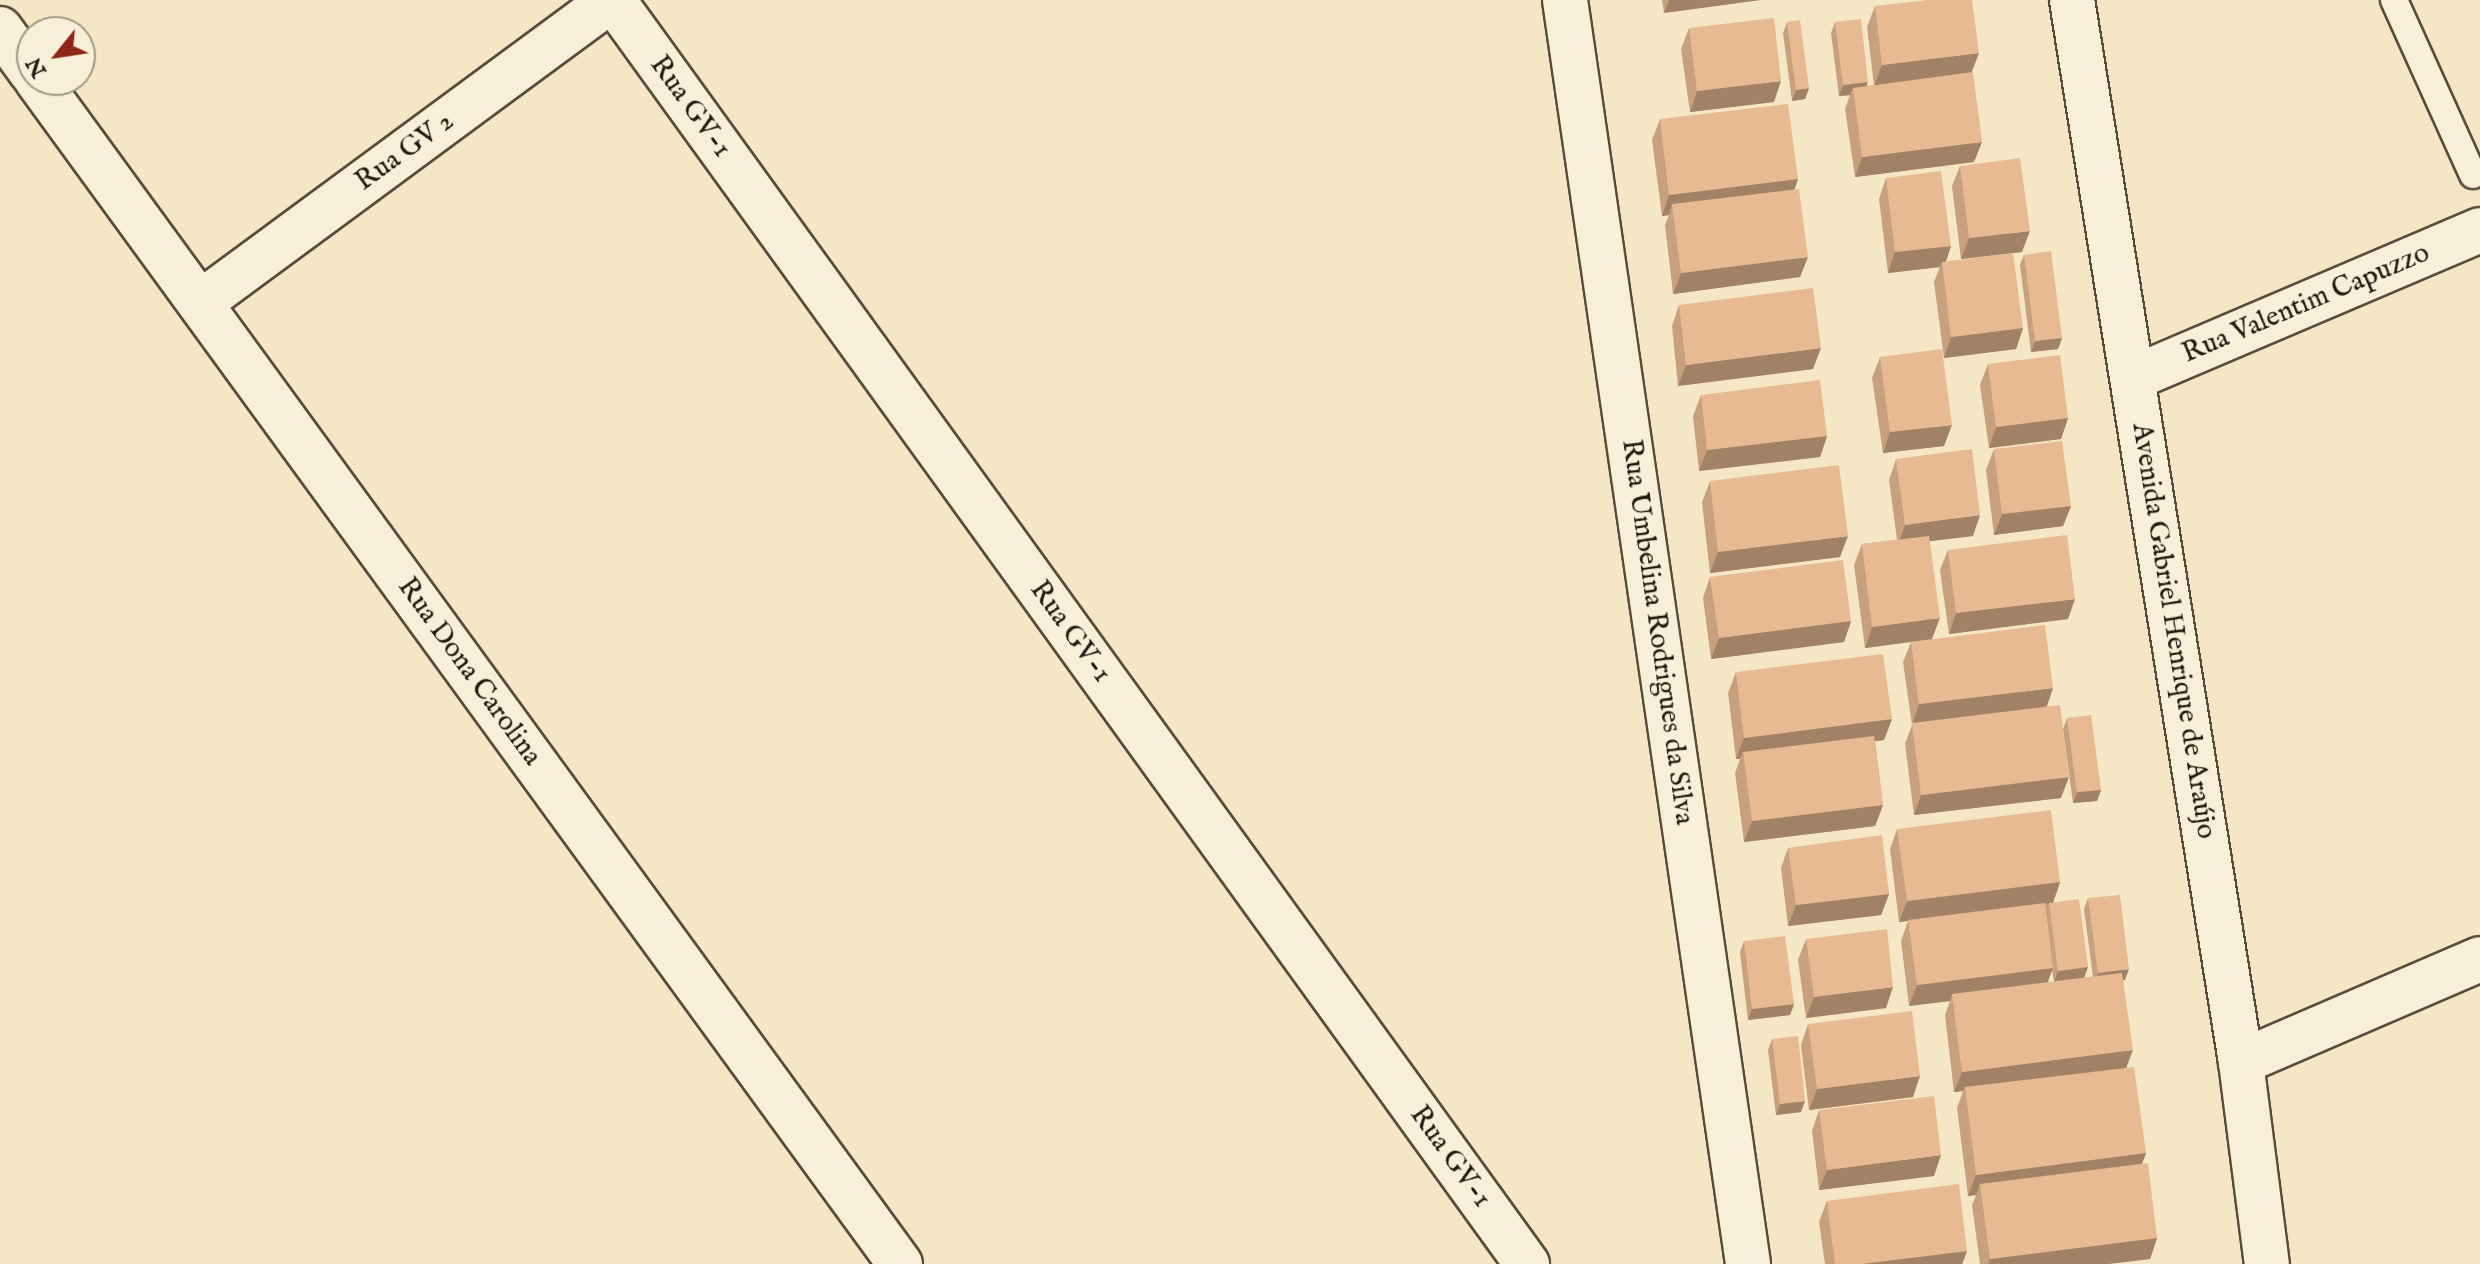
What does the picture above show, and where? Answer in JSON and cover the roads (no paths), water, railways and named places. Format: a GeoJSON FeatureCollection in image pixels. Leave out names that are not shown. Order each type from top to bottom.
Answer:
{"type":"FeatureCollection","features":[{"type":"Feature","properties":{"kind":"street","name":"Rua GV 2"},"geometry":{"type":"LineString","coordinates":[[200,303],[612,0]]}},
{"type":"Feature","properties":{"kind":"street","name":"Rua GV-1"},"geometry":{"type":"LineString","coordinates":[[612,0],[1527,1264]]}},
{"type":"Feature","properties":{"kind":"street","name":"Rua Umbelina Rodrigues da Silva"},"geometry":{"type":"LineString","coordinates":[[1565,0],[1748,1264]]}},
{"type":"Feature","properties":{"kind":"street","name":"Avenida Gabriel Henrique de Araújo"},"geometry":{"type":"LineString","coordinates":[[2072,0],[2241,1062],[2267,1264]]}},
{"type":"Feature","properties":{"kind":"street"},"geometry":{"type":"LineString","coordinates":[[0,29],[16,51]]}},
{"type":"Feature","properties":{"kind":"street","name":"Rua Dona Carolina"},"geometry":{"type":"LineString","coordinates":[[49,96],[900,1264]]}},
{"type":"Feature","properties":{"kind":"street","name":"Rua Valentim Capuzzo"},"geometry":{"type":"LineString","coordinates":[[2133,378],[2480,230]]}},
{"type":"Feature","properties":{"kind":"street"},"geometry":{"type":"LineString","coordinates":[[2241,1062],[2480,959]]}},
{"type":"Feature","properties":{"kind":"lane"},"geometry":{"type":"LineString","coordinates":[[2394,0],[2473,175]]}}]}
